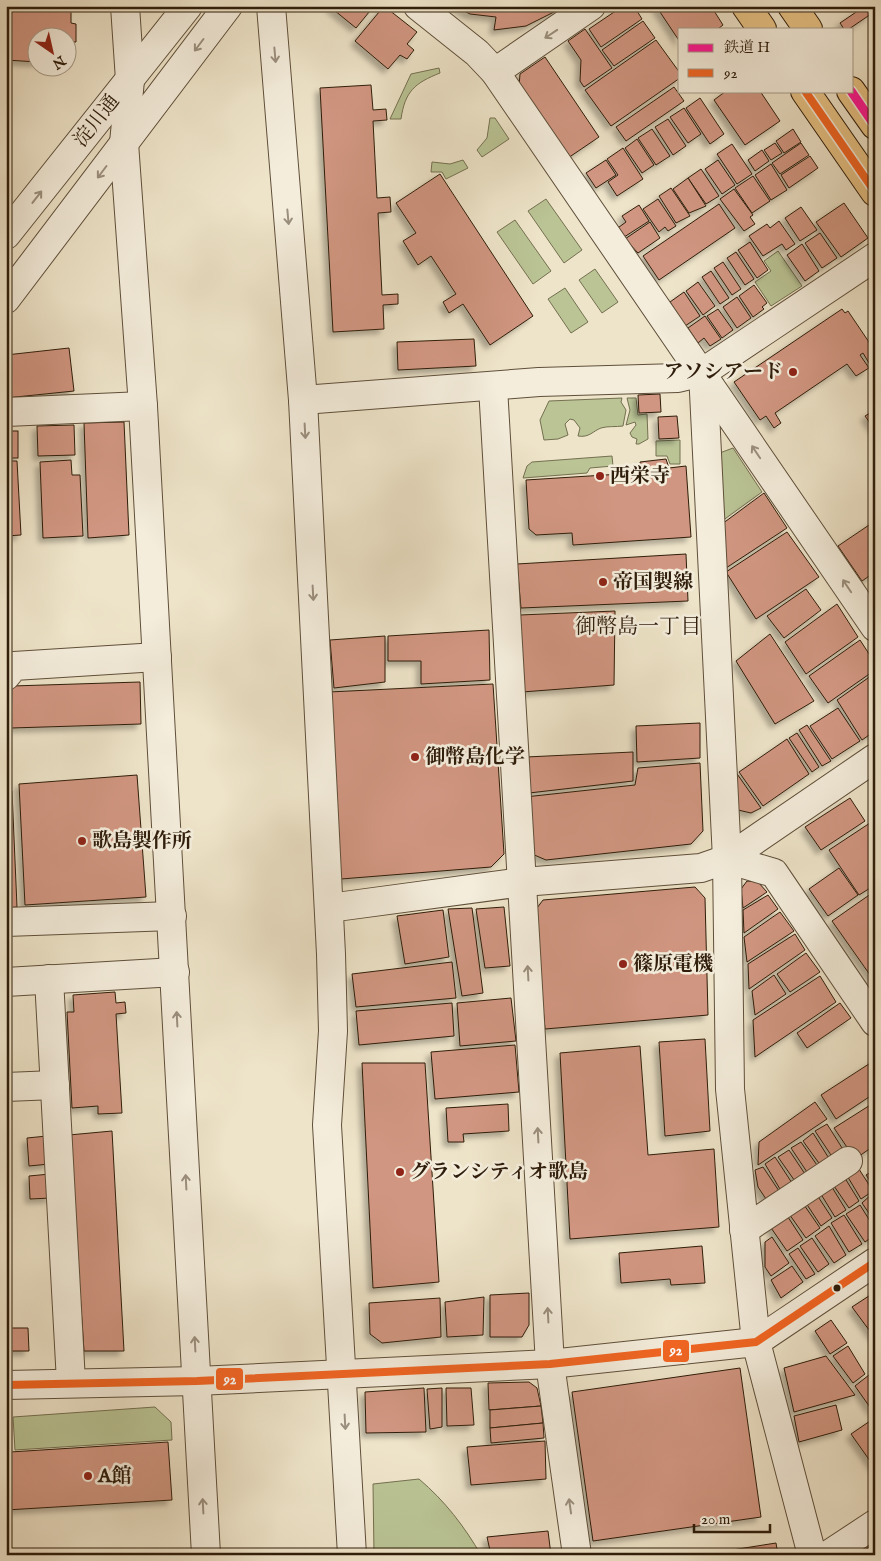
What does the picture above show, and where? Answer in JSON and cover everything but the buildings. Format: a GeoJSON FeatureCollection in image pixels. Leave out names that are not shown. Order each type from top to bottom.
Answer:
{"type":"FeatureCollection","features":[{"type":"Feature","properties":{"kind":"main road"},"geometry":{"type":"LineString","coordinates":[[746,6],[761,28]]}},
{"type":"Feature","properties":{"kind":"main road"},"geometry":{"type":"LineString","coordinates":[[792,6],[807,28]]}},
{"type":"Feature","properties":{"kind":"main road"},"geometry":{"type":"LineString","coordinates":[[806,92],[875,192]]}},
{"type":"Feature","properties":{"kind":"main road"},"geometry":{"type":"LineString","coordinates":[[852,92],[875,126]]}},
{"type":"Feature","properties":{"kind":"street"},"geometry":{"type":"LineString","coordinates":[[125,6],[130,80],[124,143],[143,406],[206,1555]]}},
{"type":"Feature","properties":{"kind":"street","name":"淀川通"},"geometry":{"type":"LineString","coordinates":[[6,235],[188,6]]}},
{"type":"Feature","properties":{"kind":"street"},"geometry":{"type":"LineString","coordinates":[[6,299],[228,6]]}},
{"type":"Feature","properties":{"kind":"street"},"geometry":{"type":"LineString","coordinates":[[271,6],[303,400],[329,908],[333,1032],[327,1125],[352,1555]]}},
{"type":"Feature","properties":{"kind":"street"},"geometry":{"type":"LineString","coordinates":[[418,6],[477,54],[495,72],[703,372],[875,627]]}},
{"type":"Feature","properties":{"kind":"street"},"geometry":{"type":"LineString","coordinates":[[495,72],[591,6]]}},
{"type":"Feature","properties":{"kind":"street"},"geometry":{"type":"LineString","coordinates":[[303,400],[539,382],[678,378],[703,372],[875,257]]}},
{"type":"Feature","properties":{"kind":"street"},"geometry":{"type":"LineString","coordinates":[[703,372],[727,859],[730,1089],[756,1342],[812,1555]]}},
{"type":"Feature","properties":{"kind":"street"},"geometry":{"type":"LineString","coordinates":[[493,387],[550,1364],[576,1555]]}},
{"type":"Feature","properties":{"kind":"street"},"geometry":{"type":"LineString","coordinates":[[6,412],[143,406]]}},
{"type":"Feature","properties":{"kind":"street"},"geometry":{"type":"LineString","coordinates":[[6,676],[14,666],[157,657]]}},
{"type":"Feature","properties":{"kind":"street"},"geometry":{"type":"LineString","coordinates":[[329,908],[523,882],[701,868],[727,859],[875,758]]}},
{"type":"Feature","properties":{"kind":"street"},"geometry":{"type":"LineString","coordinates":[[727,859],[774,873],[875,1022]]}},
{"type":"Feature","properties":{"kind":"street"},"geometry":{"type":"LineString","coordinates":[[6,922],[172,916]]}},
{"type":"Feature","properties":{"kind":"street"},"geometry":{"type":"LineString","coordinates":[[6,982],[175,972]]}},
{"type":"Feature","properties":{"kind":"street"},"geometry":{"type":"LineString","coordinates":[[49,979],[71,1382]]}},
{"type":"Feature","properties":{"kind":"street"},"geometry":{"type":"LineString","coordinates":[[6,1087],[55,1085]]}},
{"type":"Feature","properties":{"kind":"street"},"geometry":{"type":"LineString","coordinates":[[744,1230],[848,1161]]}},
{"type":"Feature","properties":{"kind":"street"},"geometry":{"type":"LineString","coordinates":[[6,1384],[197,1381],[550,1364],[756,1342],[875,1262]]}},
{"type":"Feature","properties":{"kind":"street"},"geometry":{"type":"LineString","coordinates":[[828,1555],[875,1524]]}},
{"type":"Feature","properties":{"kind":"green space"},"geometry":{"type":"Polygon","coordinates":[[[439,68],[440,73],[424,80],[413,89],[405,101],[401,119],[390,119],[411,74],[439,68]]]}},
{"type":"Feature","properties":{"kind":"green space"},"geometry":{"type":"Polygon","coordinates":[[[490,118],[495,118],[509,139],[482,157],[477,150],[487,138],[490,118]]]}},
{"type":"Feature","properties":{"kind":"green space"},"geometry":{"type":"Polygon","coordinates":[[[463,160],[468,168],[446,179],[442,172],[431,172],[432,162],[450,164],[463,160]]]}},
{"type":"Feature","properties":{"kind":"green space"},"geometry":{"type":"Polygon","coordinates":[[[546,199],[582,250],[564,263],[528,211],[546,199]]]}},
{"type":"Feature","properties":{"kind":"green space"},"geometry":{"type":"Polygon","coordinates":[[[515,220],[551,271],[533,284],[497,232],[515,220]]]}},
{"type":"Feature","properties":{"kind":"green space"},"geometry":{"type":"Polygon","coordinates":[[[778,251],[802,286],[771,306],[755,282],[771,271],[764,261],[778,251]]]}},
{"type":"Feature","properties":{"kind":"green space"},"geometry":{"type":"Polygon","coordinates":[[[595,269],[618,302],[602,313],[579,280],[595,269]]]}},
{"type":"Feature","properties":{"kind":"green space"},"geometry":{"type":"Polygon","coordinates":[[[565,288],[588,322],[571,333],[548,299],[565,288]]]}},
{"type":"Feature","properties":{"kind":"green space"},"geometry":{"type":"Polygon","coordinates":[[[622,398],[621,402],[626,410],[623,426],[603,427],[588,435],[578,436],[580,428],[574,420],[570,419],[565,424],[568,435],[558,439],[544,440],[540,420],[549,401],[622,398]]]}},
{"type":"Feature","properties":{"kind":"green space"},"geometry":{"type":"Polygon","coordinates":[[[627,398],[636,398],[638,415],[647,414],[648,439],[639,444],[636,444],[637,439],[632,437],[630,433],[636,425],[635,422],[626,425],[630,410],[627,398]]]}},
{"type":"Feature","properties":{"kind":"green space"},"geometry":{"type":"Polygon","coordinates":[[[680,440],[680,464],[670,464],[667,456],[656,456],[656,441],[680,440]]]}},
{"type":"Feature","properties":{"kind":"green space"},"geometry":{"type":"Polygon","coordinates":[[[733,448],[762,492],[722,521],[717,454],[733,448]]]}},
{"type":"Feature","properties":{"kind":"green space"},"geometry":{"type":"Polygon","coordinates":[[[612,456],[613,466],[590,468],[587,473],[523,478],[527,466],[532,462],[612,456]]]}},
{"type":"Feature","properties":{"kind":"green space"},"geometry":{"type":"Polygon","coordinates":[[[155,1407],[171,1422],[172,1440],[15,1450],[13,1417],[155,1407]]]}},
{"type":"Feature","properties":{"kind":"green space"},"geometry":{"type":"Polygon","coordinates":[[[419,1479],[453,1514],[481,1555],[374,1555],[373,1484],[419,1479]]]}},
{"type":"Feature","properties":{"kind":"rail line","name":"H"},"geometry":{"type":"LineString","coordinates":[[852,92],[875,126]]}},
{"type":"Feature","properties":{"kind":"transit line","name":"92"},"geometry":{"type":"LineString","coordinates":[[806,92],[875,192]]}},
{"type":"Feature","properties":{"kind":"transit line","name":"92"},"geometry":{"type":"LineString","coordinates":[[6,1385],[197,1381],[550,1364],[756,1342],[875,1262]]}},
{"type":"Feature","properties":{"kind":"place","name":"アソシアード"},"geometry":{"type":"Point","coordinates":[793,372]}},
{"type":"Feature","properties":{"kind":"place","name":"西栄寺"},"geometry":{"type":"Point","coordinates":[600,476]}},
{"type":"Feature","properties":{"kind":"place","name":"帝国製線"},"geometry":{"type":"Point","coordinates":[603,582]}},
{"type":"Feature","properties":{"kind":"place","name":"御幣島化学"},"geometry":{"type":"Point","coordinates":[415,757]}},
{"type":"Feature","properties":{"kind":"place","name":"歌島製作所"},"geometry":{"type":"Point","coordinates":[82,841]}},
{"type":"Feature","properties":{"kind":"place","name":"篠原電機"},"geometry":{"type":"Point","coordinates":[623,964]}},
{"type":"Feature","properties":{"kind":"place","name":"グランシティオ歌島"},"geometry":{"type":"Point","coordinates":[400,1172]}},
{"type":"Feature","properties":{"kind":"place","name":"A館"},"geometry":{"type":"Point","coordinates":[88,1476]}},
{"type":"Feature","properties":{"kind":"district","name":"御幣島一丁目"},"geometry":{"type":"Point","coordinates":[638,627]}}]}
